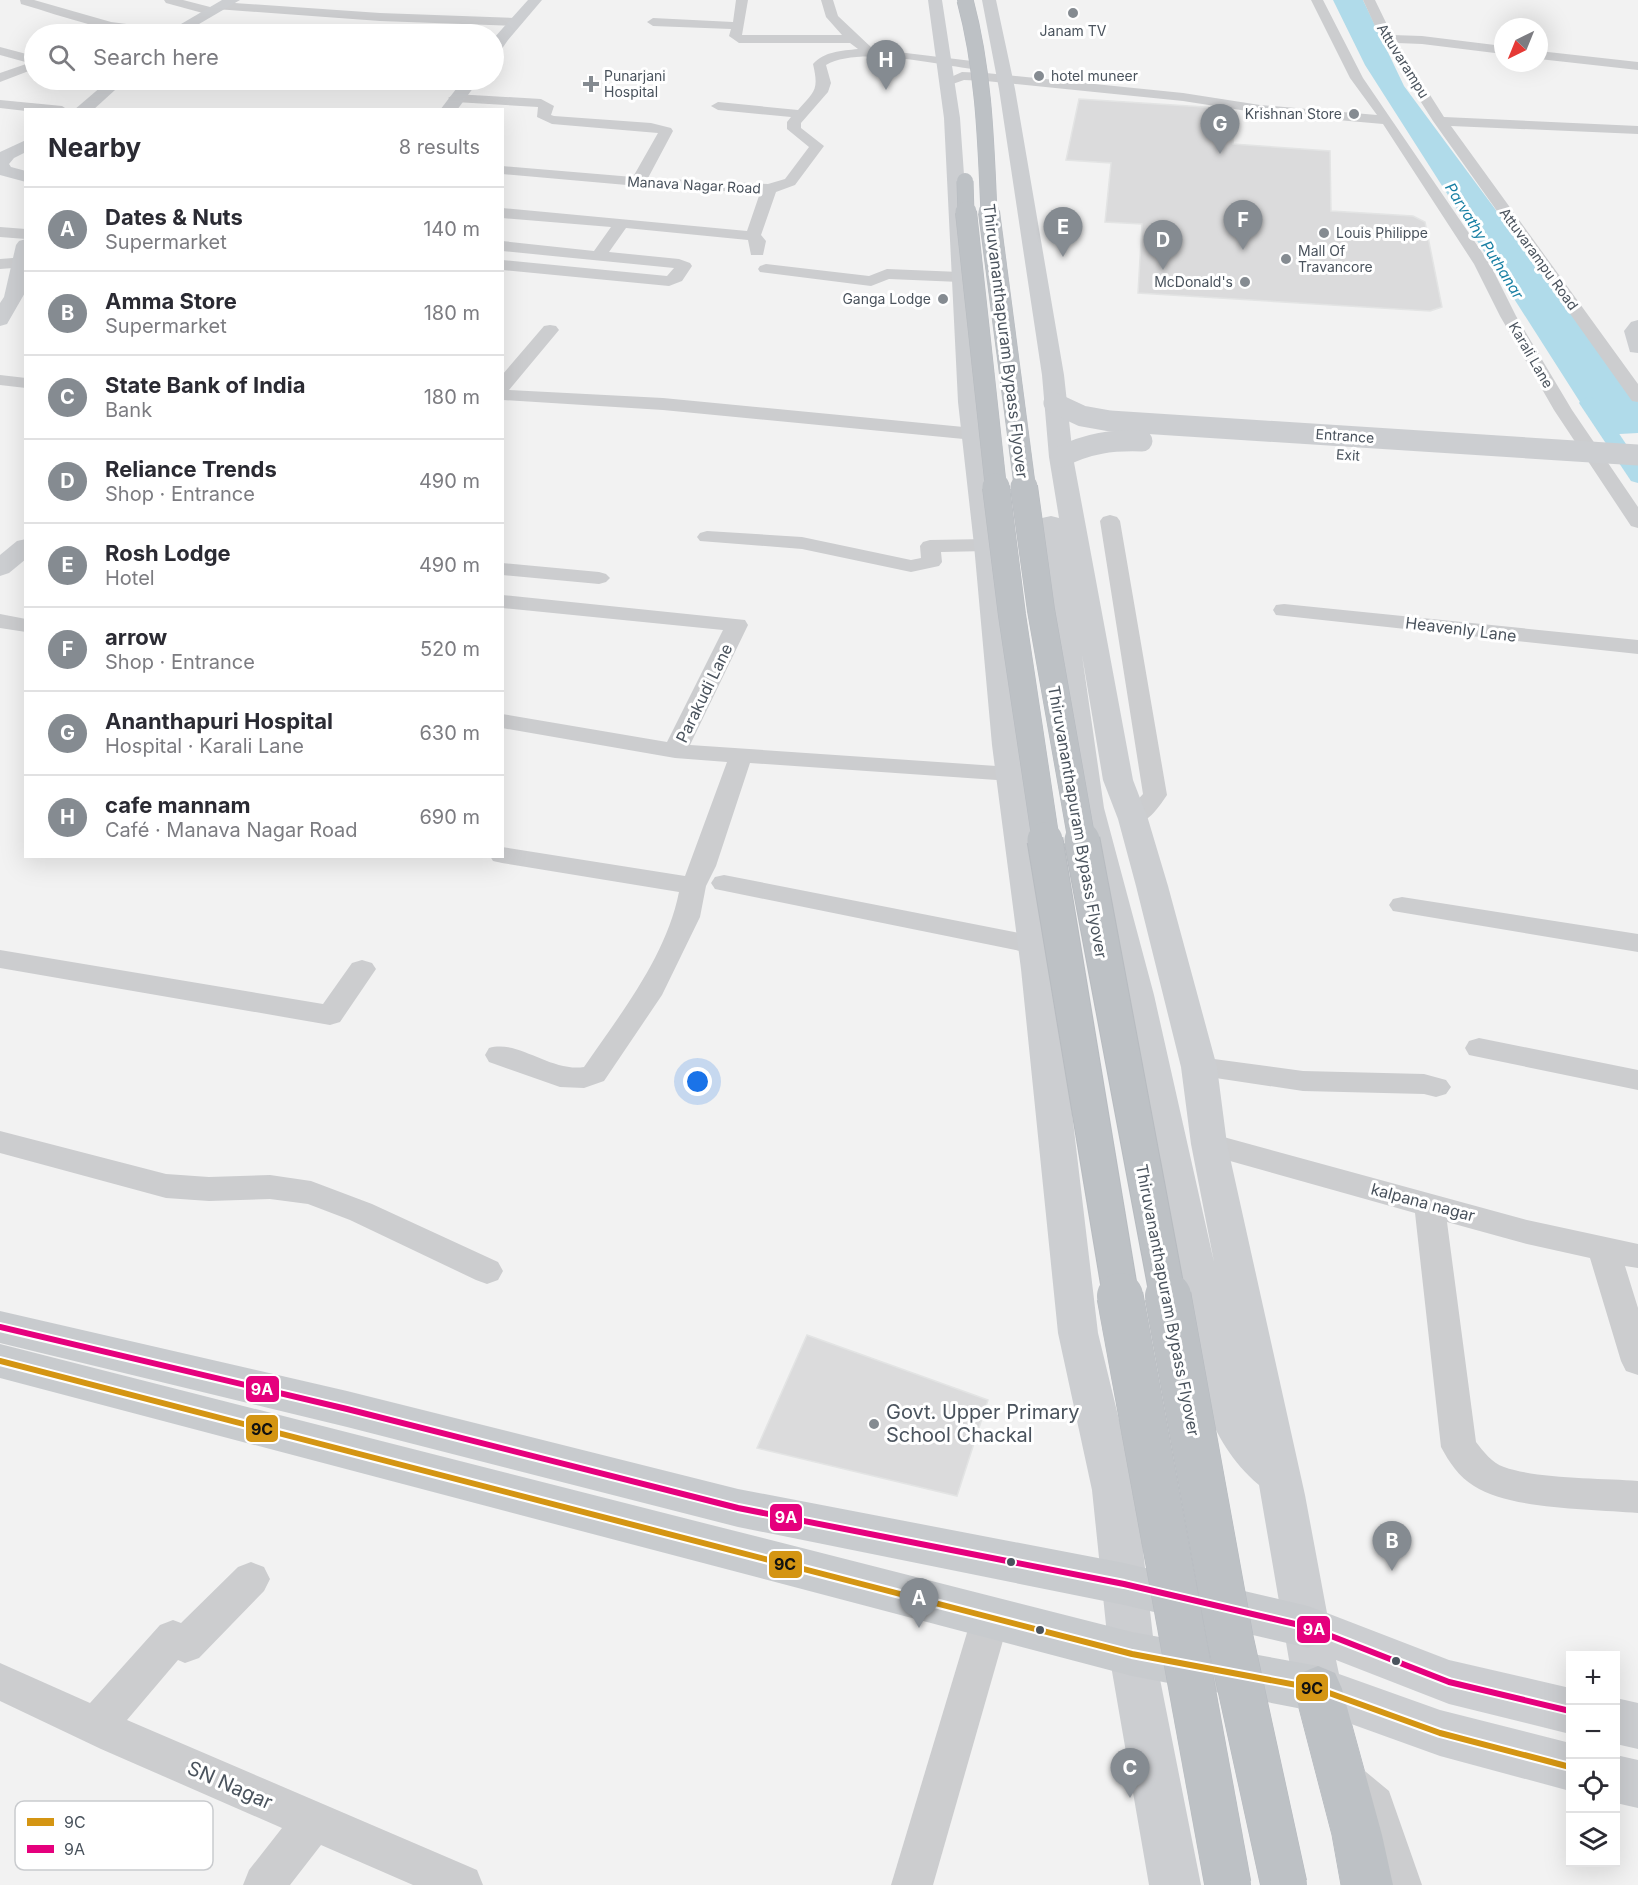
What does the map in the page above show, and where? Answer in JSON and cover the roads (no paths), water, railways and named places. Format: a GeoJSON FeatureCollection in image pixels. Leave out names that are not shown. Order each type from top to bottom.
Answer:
{"type":"FeatureCollection","features":[{"type":"Feature","properties":{"kind":"highway","name":"Thiruvananthapuram Bypass Flyover"},"geometry":{"type":"LineString","coordinates":[[948,0],[954,29],[963,120],[967,230],[1012,612],[1067,975],[1181,1640],[1228,1885]]}},
{"type":"Feature","properties":{"kind":"highway","name":"Thiruvananthapuram Bypass Flyover"},"geometry":{"type":"LineString","coordinates":[[965,0],[973,30],[985,120],[990,229],[1041,610],[1105,974],[1184,1380],[1230,1638],[1284,1885]]}},
{"type":"Feature","properties":{"kind":"highway"},"geometry":{"type":"LineString","coordinates":[[1318,1689],[1367,1885]]}},
{"type":"Feature","properties":{"kind":"main road"},"geometry":{"type":"LineString","coordinates":[[0,1326],[347,1409],[738,1508],[1124,1584],[1308,1627]]}},
{"type":"Feature","properties":{"kind":"main road"},"geometry":{"type":"LineString","coordinates":[[0,1361],[1131,1654],[1318,1689]]}},
{"type":"Feature","properties":{"kind":"street"},"geometry":{"type":"LineString","coordinates":[[170,0],[221,10],[517,22]]}},
{"type":"Feature","properties":{"kind":"street"},"geometry":{"type":"LineString","coordinates":[[504,34],[535,0]]}},
{"type":"Feature","properties":{"kind":"street"},"geometry":{"type":"LineString","coordinates":[[742,0],[735,36],[744,39],[851,39]]}},
{"type":"Feature","properties":{"kind":"street"},"geometry":{"type":"LineString","coordinates":[[827,0],[832,16],[851,39],[869,52]]}},
{"type":"Feature","properties":{"kind":"street"},"geometry":{"type":"LineString","coordinates":[[935,0],[952,118],[969,402],[987,545],[1011,774],[1035,945],[1078,1334],[1114,1490],[1131,1654],[1175,1885]]}},
{"type":"Feature","properties":{"kind":"street"},"geometry":{"type":"LineString","coordinates":[[989,0],[1007,90],[1053,375],[1061,457],[1118,780],[1133,819],[1199,1067],[1209,1144],[1279,1476],[1318,1689],[1440,1733],[1566,1766]]}},
{"type":"Feature","properties":{"kind":"street","name":"Karali Lane"},"geometry":{"type":"LineString","coordinates":[[1317,0],[1357,78],[1482,264],[1508,316],[1563,410],[1638,522]]}},
{"type":"Feature","properties":{"kind":"street","name":"Attuvarampu"},"geometry":{"type":"LineString","coordinates":[[1369,0],[1387,39],[1440,121]]}},
{"type":"Feature","properties":{"kind":"street"},"geometry":{"type":"LineString","coordinates":[[25,1],[103,24]]}},
{"type":"Feature","properties":{"kind":"street"},"geometry":{"type":"LineString","coordinates":[[190,24],[221,10]]}},
{"type":"Feature","properties":{"kind":"street"},"geometry":{"type":"LineString","coordinates":[[665,12],[649,24],[738,26]]}},
{"type":"Feature","properties":{"kind":"street"},"geometry":{"type":"LineString","coordinates":[[1387,39],[1422,40],[1494,49]]}},
{"type":"Feature","properties":{"kind":"street"},"geometry":{"type":"LineString","coordinates":[[0,51],[24,59]]}},
{"type":"Feature","properties":{"kind":"street"},"geometry":{"type":"LineString","coordinates":[[718,106],[798,114],[821,92],[824,83],[819,64],[834,55],[869,52],[962,76],[973,76],[1007,90],[1098,87],[1260,109],[1387,120]]}},
{"type":"Feature","properties":{"kind":"street"},"geometry":{"type":"LineString","coordinates":[[1548,56],[1638,66]]}},
{"type":"Feature","properties":{"kind":"street"},"geometry":{"type":"LineString","coordinates":[[946,72],[1000,62]]}},
{"type":"Feature","properties":{"kind":"street"},"geometry":{"type":"LineString","coordinates":[[0,78],[24,67]]}},
{"type":"Feature","properties":{"kind":"street"},"geometry":{"type":"LineString","coordinates":[[84,108],[106,90]]}},
{"type":"Feature","properties":{"kind":"street"},"geometry":{"type":"LineString","coordinates":[[451,104],[463,90]]}},
{"type":"Feature","properties":{"kind":"street"},"geometry":{"type":"LineString","coordinates":[[1007,90],[998,105],[1007,212],[1089,808],[1137,995],[1225,1403],[1232,1422],[1245,1445],[1279,1476]]}},
{"type":"Feature","properties":{"kind":"street"},"geometry":{"type":"LineString","coordinates":[[451,104],[541,103],[547,106],[544,117],[552,120],[651,127],[666,131],[638,182]]}},
{"type":"Feature","properties":{"kind":"street"},"geometry":{"type":"LineString","coordinates":[[0,104],[41,108]]}},
{"type":"Feature","properties":{"kind":"street","name":"Manava Nagar Road"},"geometry":{"type":"LineString","coordinates":[[504,170],[638,182],[769,189],[790,182],[817,146],[794,129],[794,122],[798,114]]}},
{"type":"Feature","properties":{"kind":"street"},"geometry":{"type":"LineString","coordinates":[[1440,121],[1485,125],[1638,129]]}},
{"type":"Feature","properties":{"kind":"street","name":"Attuvarampu Road"},"geometry":{"type":"LineString","coordinates":[[1440,121],[1638,397]]}},
{"type":"Feature","properties":{"kind":"street"},"geometry":{"type":"LineString","coordinates":[[24,146],[8,154],[0,163],[5,171],[24,176]]}},
{"type":"Feature","properties":{"kind":"street"},"geometry":{"type":"LineString","coordinates":[[510,198],[534,173]]}},
{"type":"Feature","properties":{"kind":"street"},"geometry":{"type":"LineString","coordinates":[[753,236],[769,189]]}},
{"type":"Feature","properties":{"kind":"street"},"geometry":{"type":"LineString","coordinates":[[504,213],[753,236],[758,241],[759,268],[871,281],[887,274],[960,277]]}},
{"type":"Feature","properties":{"kind":"street"},"geometry":{"type":"LineString","coordinates":[[598,256],[622,223]]}},
{"type":"Feature","properties":{"kind":"street"},"geometry":{"type":"LineString","coordinates":[[0,232],[24,234]]}},
{"type":"Feature","properties":{"kind":"street"},"geometry":{"type":"LineString","coordinates":[[504,246],[684,266],[676,278],[669,281],[504,265]]}},
{"type":"Feature","properties":{"kind":"street"},"geometry":{"type":"LineString","coordinates":[[0,264],[24,256]]}},
{"type":"Feature","properties":{"kind":"street"},"geometry":{"type":"LineString","coordinates":[[0,321],[14,297],[24,256]]}},
{"type":"Feature","properties":{"kind":"street"},"geometry":{"type":"LineString","coordinates":[[1638,326],[1634,331],[1638,346]]}},
{"type":"Feature","properties":{"kind":"street"},"geometry":{"type":"LineString","coordinates":[[504,385],[550,330]]}},
{"type":"Feature","properties":{"kind":"street"},"geometry":{"type":"LineString","coordinates":[[0,380],[24,383]]}},
{"type":"Feature","properties":{"kind":"street"},"geometry":{"type":"LineString","coordinates":[[504,395],[663,404],[974,434]]}},
{"type":"Feature","properties":{"kind":"street","name":"Entrance"},"geometry":{"type":"LineString","coordinates":[[1054,403],[1082,416],[1110,420],[1638,455]]}},
{"type":"Feature","properties":{"kind":"street","name":"Exit"},"geometry":{"type":"LineString","coordinates":[[1061,457],[1076,448],[1105,439],[1638,474]]}},
{"type":"Feature","properties":{"kind":"street"},"geometry":{"type":"LineString","coordinates":[[1110,521],[1155,795],[1133,819]]}},
{"type":"Feature","properties":{"kind":"street"},"geometry":{"type":"LineString","coordinates":[[707,537],[802,543],[911,566],[932,562],[930,546],[987,545]]}},
{"type":"Feature","properties":{"kind":"street"},"geometry":{"type":"LineString","coordinates":[[0,567],[24,548]]}},
{"type":"Feature","properties":{"kind":"street"},"geometry":{"type":"LineString","coordinates":[[504,569],[599,578]]}},
{"type":"Feature","properties":{"kind":"street","name":"Parakudi Lane"},"geometry":{"type":"LineString","coordinates":[[504,601],[737,625],[675,752],[504,721]]}},
{"type":"Feature","properties":{"kind":"street","name":"Heavenly Lane"},"geometry":{"type":"LineString","coordinates":[[1284,610],[1373,617],[1546,640],[1638,647]]}},
{"type":"Feature","properties":{"kind":"street"},"geometry":{"type":"LineString","coordinates":[[0,621],[24,626]]}},
{"type":"Feature","properties":{"kind":"street"},"geometry":{"type":"LineString","coordinates":[[675,752],[1011,774]]}},
{"type":"Feature","properties":{"kind":"street"},"geometry":{"type":"LineString","coordinates":[[499,1055],[542,1072],[585,1079],[594,1074],[648,995],[687,917],[693,886],[703,866],[741,755]]}},
{"type":"Feature","properties":{"kind":"street"},"geometry":{"type":"LineString","coordinates":[[504,855],[693,886]]}},
{"type":"Feature","properties":{"kind":"street"},"geometry":{"type":"LineString","coordinates":[[724,883],[1035,945]]}},
{"type":"Feature","properties":{"kind":"street"},"geometry":{"type":"LineString","coordinates":[[1402,905],[1638,943]]}},
{"type":"Feature","properties":{"kind":"street"},"geometry":{"type":"LineString","coordinates":[[0,959],[330,1014],[362,969]]}},
{"type":"Feature","properties":{"kind":"street"},"geometry":{"type":"LineString","coordinates":[[1479,1048],[1638,1080]]}},
{"type":"Feature","properties":{"kind":"street"},"geometry":{"type":"LineString","coordinates":[[1199,1067],[1303,1081],[1424,1084],[1436,1087]]}},
{"type":"Feature","properties":{"kind":"street"},"geometry":{"type":"LineString","coordinates":[[0,1142],[166,1186],[209,1189],[270,1187],[311,1193],[361,1212],[488,1271]]}},
{"type":"Feature","properties":{"kind":"street","name":"kalpana nagar"},"geometry":{"type":"LineString","coordinates":[[1209,1144],[1430,1203],[1527,1232],[1638,1256]]}},
{"type":"Feature","properties":{"kind":"street"},"geometry":{"type":"LineString","coordinates":[[1430,1203],[1459,1447],[1472,1464],[1491,1478],[1537,1488],[1638,1497]]}},
{"type":"Feature","properties":{"kind":"street"},"geometry":{"type":"LineString","coordinates":[[1603,1248],[1638,1361]]}},
{"type":"Feature","properties":{"kind":"street"},"geometry":{"type":"LineString","coordinates":[[96,1726],[173,1638],[185,1645],[251,1579]]}},
{"type":"Feature","properties":{"kind":"street"},"geometry":{"type":"LineString","coordinates":[[912,1885],[991,1616]]}},
{"type":"Feature","properties":{"kind":"street"},"geometry":{"type":"LineString","coordinates":[[1308,1627],[1449,1682],[1566,1710]]}},
{"type":"Feature","properties":{"kind":"street","name":"SN Nagar"},"geometry":{"type":"LineString","coordinates":[[0,1681],[313,1822],[462,1885]]}},
{"type":"Feature","properties":{"kind":"street"},"geometry":{"type":"LineString","coordinates":[[1620,1722],[1638,1726]]}},
{"type":"Feature","properties":{"kind":"street"},"geometry":{"type":"LineString","coordinates":[[1341,1776],[1375,1805],[1401,1885]]}},
{"type":"Feature","properties":{"kind":"street"},"geometry":{"type":"LineString","coordinates":[[1620,1780],[1638,1784]]}},
{"type":"Feature","properties":{"kind":"street"},"geometry":{"type":"LineString","coordinates":[[264,1885],[313,1822]]}},
{"type":"Feature","properties":{"kind":"water"},"geometry":{"type":"Polygon","coordinates":[[[1333,0],[1363,0],[1404,86],[1638,402],[1638,433],[1601,435],[1365,65],[1333,0]]]}},
{"type":"Feature","properties":{"kind":"waterway","name":"Parvathy Puthanar"},"geometry":{"type":"LineString","coordinates":[[1589,403],[1638,477]]}},
{"type":"Feature","properties":{"kind":"place","name":"Janam TV"},"geometry":{"type":"Point","coordinates":[1073,13]}},
{"type":"Feature","properties":{"kind":"place","name":"hotel muneer"},"geometry":{"type":"Point","coordinates":[1039,76]}},
{"type":"Feature","properties":{"kind":"place","name":"Punarjani Hospital"},"geometry":{"type":"Point","coordinates":[591,84]}},
{"type":"Feature","properties":{"kind":"place","name":"cafe mannam"},"geometry":{"type":"Point","coordinates":[886,90]}},
{"type":"Feature","properties":{"kind":"place","name":"Krishnan Store"},"geometry":{"type":"Point","coordinates":[1354,114]}},
{"type":"Feature","properties":{"kind":"place","name":"Ananthapuri Hospital"},"geometry":{"type":"Point","coordinates":[1220,154]}},
{"type":"Feature","properties":{"kind":"place","name":"Louis Philippe"},"geometry":{"type":"Point","coordinates":[1324,233]}},
{"type":"Feature","properties":{"kind":"place","name":"arrow"},"geometry":{"type":"Point","coordinates":[1243,250]}},
{"type":"Feature","properties":{"kind":"place","name":"Rosh Lodge"},"geometry":{"type":"Point","coordinates":[1063,257]}},
{"type":"Feature","properties":{"kind":"place","name":"Mall Of Travancore"},"geometry":{"type":"Point","coordinates":[1286,259]}},
{"type":"Feature","properties":{"kind":"place","name":"Reliance Trends"},"geometry":{"type":"Point","coordinates":[1163,270]}},
{"type":"Feature","properties":{"kind":"place","name":"McDonald's"},"geometry":{"type":"Point","coordinates":[1245,282]}},
{"type":"Feature","properties":{"kind":"place","name":"Ganga Lodge"},"geometry":{"type":"Point","coordinates":[943,299]}},
{"type":"Feature","properties":{"kind":"place","name":"Govt. Upper Primary School Chackal"},"geometry":{"type":"Point","coordinates":[874,1424]}},
{"type":"Feature","properties":{"kind":"place","name":"Amma Store"},"geometry":{"type":"Point","coordinates":[1392,1571]}},
{"type":"Feature","properties":{"kind":"place","name":"Dates & Nuts"},"geometry":{"type":"Point","coordinates":[919,1628]}},
{"type":"Feature","properties":{"kind":"place","name":"State Bank of India"},"geometry":{"type":"Point","coordinates":[1130,1798]}}]}
